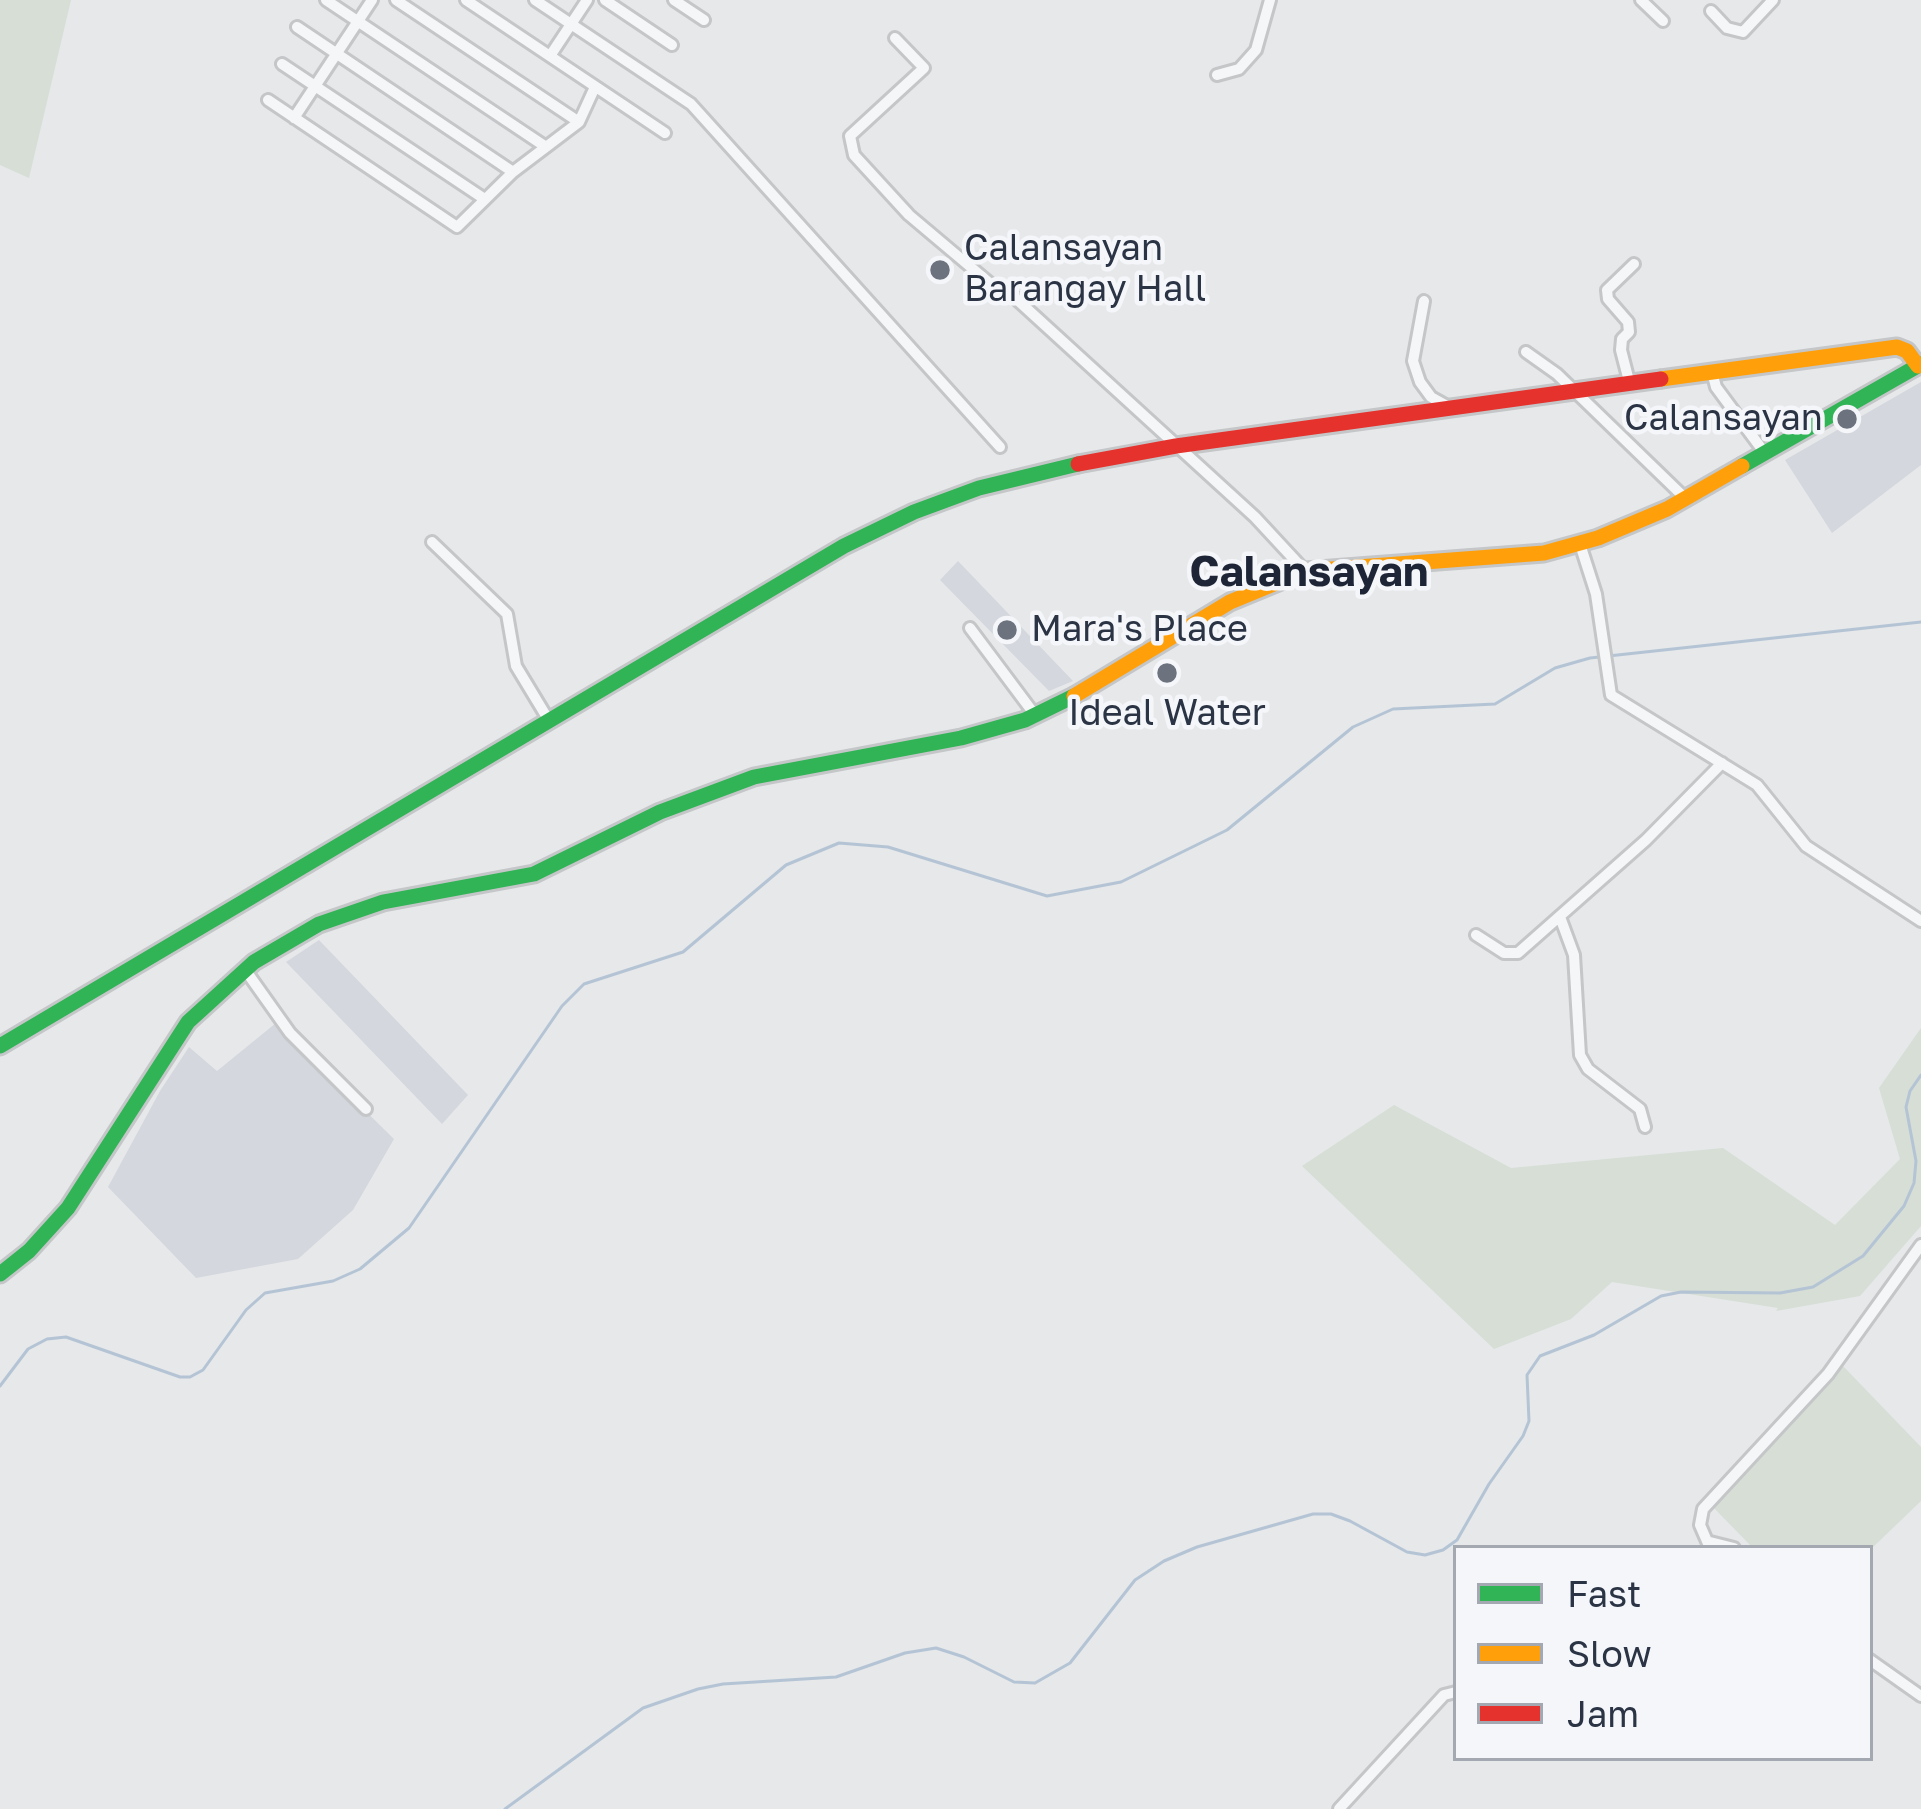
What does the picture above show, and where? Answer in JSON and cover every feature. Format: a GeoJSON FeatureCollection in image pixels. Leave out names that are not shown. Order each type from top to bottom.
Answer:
{"type":"FeatureCollection","features":[{"type":"Feature","properties":{"kind":"main road"},"geometry":{"type":"LineString","coordinates":[[0,1046],[844,546],[914,512],[1037,472],[1176,446],[1897,347],[1919,365],[1686,499],[1619,530],[1505,558],[1305,571],[1230,602],[1035,716],[961,738],[754,777],[660,812],[533,874],[406,897],[340,915],[245,969],[175,1038],[105,1156],[68,1208],[29,1251],[0,1274]]}},
{"type":"Feature","properties":{"kind":"street"},"geometry":{"type":"LineString","coordinates":[[326,0],[546,147]]}},
{"type":"Feature","properties":{"kind":"street"},"geometry":{"type":"LineString","coordinates":[[294,118],[372,0]]}},
{"type":"Feature","properties":{"kind":"street"},"geometry":{"type":"LineString","coordinates":[[396,0],[579,122]]}},
{"type":"Feature","properties":{"kind":"street"},"geometry":{"type":"LineString","coordinates":[[466,0],[665,133]]}},
{"type":"Feature","properties":{"kind":"street"},"geometry":{"type":"LineString","coordinates":[[535,0],[692,104],[1000,447]]}},
{"type":"Feature","properties":{"kind":"street"},"geometry":{"type":"LineString","coordinates":[[550,56],[587,0]]}},
{"type":"Feature","properties":{"kind":"street"},"geometry":{"type":"LineString","coordinates":[[605,0],[672,45]]}},
{"type":"Feature","properties":{"kind":"street"},"geometry":{"type":"LineString","coordinates":[[674,0],[704,20]]}},
{"type":"Feature","properties":{"kind":"street"},"geometry":{"type":"LineString","coordinates":[[1217,75],[1239,69],[1256,50],[1270,0]]}},
{"type":"Feature","properties":{"kind":"street"},"geometry":{"type":"LineString","coordinates":[[1641,0],[1663,21]]}},
{"type":"Feature","properties":{"kind":"street"},"geometry":{"type":"LineString","coordinates":[[1711,10],[1727,28],[1743,32],[1774,0]]}},
{"type":"Feature","properties":{"kind":"street"},"geometry":{"type":"LineString","coordinates":[[297,27],[513,172]]}},
{"type":"Feature","properties":{"kind":"street"},"geometry":{"type":"LineString","coordinates":[[895,38],[924,68],[850,136],[854,155],[909,215],[992,285],[1013,296],[1255,518],[1305,571]]}},
{"type":"Feature","properties":{"kind":"street"},"geometry":{"type":"LineString","coordinates":[[282,64],[483,198]]}},
{"type":"Feature","properties":{"kind":"street"},"geometry":{"type":"LineString","coordinates":[[268,100],[458,227],[483,198],[579,122],[596,87]]}},
{"type":"Feature","properties":{"kind":"street"},"geometry":{"type":"LineString","coordinates":[[1630,385],[1621,350],[1628,322],[1606,290],[1634,264]]}},
{"type":"Feature","properties":{"kind":"street"},"geometry":{"type":"LineString","coordinates":[[1424,301],[1414,361],[1431,397],[1452,409]]}},
{"type":"Feature","properties":{"kind":"street"},"geometry":{"type":"LineString","coordinates":[[1526,352],[1686,499]]}},
{"type":"Feature","properties":{"kind":"street"},"geometry":{"type":"LineString","coordinates":[[1712,372],[1716,388],[1766,454]]}},
{"type":"Feature","properties":{"kind":"street"},"geometry":{"type":"LineString","coordinates":[[432,542],[507,614],[516,665],[548,719]]}},
{"type":"Feature","properties":{"kind":"street"},"geometry":{"type":"LineString","coordinates":[[1580,543],[1601,619],[1608,684],[1618,700],[1757,784],[1806,846],[1921,921]]}},
{"type":"Feature","properties":{"kind":"street"},"geometry":{"type":"LineString","coordinates":[[970,628],[1035,716]]}},
{"type":"Feature","properties":{"kind":"street"},"geometry":{"type":"LineString","coordinates":[[1477,934],[1510,956],[1646,840],[1722,763]]}},
{"type":"Feature","properties":{"kind":"street"},"geometry":{"type":"LineString","coordinates":[[1560,917],[1574,955],[1580,1054],[1588,1069],[1640,1109],[1645,1127]]}},
{"type":"Feature","properties":{"kind":"street"},"geometry":{"type":"LineString","coordinates":[[245,969],[290,1033],[366,1109]]}},
{"type":"Feature","properties":{"kind":"street"},"geometry":{"type":"LineString","coordinates":[[1710,1545],[1700,1525],[1703,1509],[1828,1374],[1921,1245]]}},
{"type":"Feature","properties":{"kind":"street"},"geometry":{"type":"LineString","coordinates":[[1873,1662],[1921,1696]]}},
{"type":"Feature","properties":{"kind":"street"},"geometry":{"type":"LineString","coordinates":[[1339,1809],[1444,1694],[1453,1692]]}},
{"type":"Feature","properties":{"kind":"shaded area"},"geometry":{"type":"Polygon","coordinates":[[[0,0],[71,0],[29,178],[0,165],[0,0]]]}},
{"type":"Feature","properties":{"kind":"shaded area"},"geometry":{"type":"Polygon","coordinates":[[[1921,382],[1921,465],[1832,533],[1785,460],[1921,382]]]}},
{"type":"Feature","properties":{"kind":"shaded area","name":"Mara's Place"},"geometry":{"type":"Polygon","coordinates":[[[958,561],[1073,681],[1049,691],[940,580],[958,561]]]}},
{"type":"Feature","properties":{"kind":"shaded area"},"geometry":{"type":"Polygon","coordinates":[[[319,940],[468,1095],[442,1124],[286,962],[319,940]]]}},
{"type":"Feature","properties":{"kind":"shaded area"},"geometry":{"type":"Polygon","coordinates":[[[276,1023],[394,1139],[353,1210],[298,1259],[196,1278],[108,1187],[189,1047],[217,1071],[276,1023]]]}},
{"type":"Feature","properties":{"kind":"shaded area"},"geometry":{"type":"Polygon","coordinates":[[[1921,1028],[1921,1226],[1860,1296],[1776,1311],[1778,1308],[1612,1282],[1571,1319],[1494,1349],[1302,1166],[1394,1105],[1511,1168],[1723,1148],[1835,1225],[1900,1159],[1879,1088],[1921,1028]]]}},
{"type":"Feature","properties":{"kind":"shaded area"},"geometry":{"type":"Polygon","coordinates":[[[1843,1366],[1921,1447],[1921,1501],[1873,1547],[1750,1545],[1712,1506],[1843,1366]]]}},
{"type":"Feature","properties":{"kind":"waterway"},"geometry":{"type":"LineString","coordinates":[[0,1386],[28,1349],[47,1339],[66,1337],[190,1377],[203,1370],[246,1310],[265,1293],[333,1281],[360,1269],[409,1228],[562,1006],[584,984],[683,952],[786,865],[839,843],[888,847],[1047,896],[1121,882],[1227,830],[1353,727],[1393,709],[1495,704],[1555,668],[1590,658],[1921,622]]}},
{"type":"Feature","properties":{"kind":"waterway"},"geometry":{"type":"LineString","coordinates":[[505,1809],[643,1708],[698,1689],[836,1677],[905,1653],[936,1648],[1014,1682],[1035,1683],[1070,1663],[1135,1580],[1164,1561],[1313,1514],[1350,1521],[1407,1552],[1425,1555],[1443,1550],[1457,1540],[1523,1436],[1529,1421],[1527,1375],[1540,1356],[1594,1335],[1661,1296],[1780,1293],[1813,1287],[1863,1256],[1904,1206],[1914,1183],[1916,1161],[1906,1107],[1921,1075]]}},
{"type":"Feature","properties":{"kind":"traffic: fast"},"geometry":{"type":"LineString","coordinates":[[1742,466],[1921,364]]}},
{"type":"Feature","properties":{"kind":"traffic: fast"},"geometry":{"type":"LineString","coordinates":[[0,1046],[844,546],[914,512],[979,488],[1078,464]]}},
{"type":"Feature","properties":{"kind":"traffic: fast"},"geometry":{"type":"LineString","coordinates":[[0,1274],[29,1251],[68,1208],[188,1022],[254,962],[319,924],[383,902],[534,874],[660,812],[754,777],[961,738],[1025,720],[1074,696]]}},
{"type":"Feature","properties":{"kind":"traffic: slow"},"geometry":{"type":"LineString","coordinates":[[1661,379],[1897,347],[1907,351],[1918,366]]}},
{"type":"Feature","properties":{"kind":"traffic: slow"},"geometry":{"type":"LineString","coordinates":[[1074,696],[1230,602],[1305,571],[1544,553],[1598,538],[1667,509],[1742,466]]}},
{"type":"Feature","properties":{"kind":"traffic: jam"},"geometry":{"type":"LineString","coordinates":[[1078,464],[1176,446],[1661,379]]}},
{"type":"Feature","properties":{"kind":"place","name":"Calansayan Barangay Hall"},"geometry":{"type":"Point","coordinates":[940,270]}},
{"type":"Feature","properties":{"kind":"place","name":"Calansayan"},"geometry":{"type":"Point","coordinates":[1847,419]}},
{"type":"Feature","properties":{"kind":"place","name":"Mara's Place"},"geometry":{"type":"Point","coordinates":[1007,630]}},
{"type":"Feature","properties":{"kind":"place","name":"Ideal Water"},"geometry":{"type":"Point","coordinates":[1167,673]}},
{"type":"Feature","properties":{"kind":"district","name":"Calansayan"},"geometry":{"type":"Point","coordinates":[1309,573]}}]}
